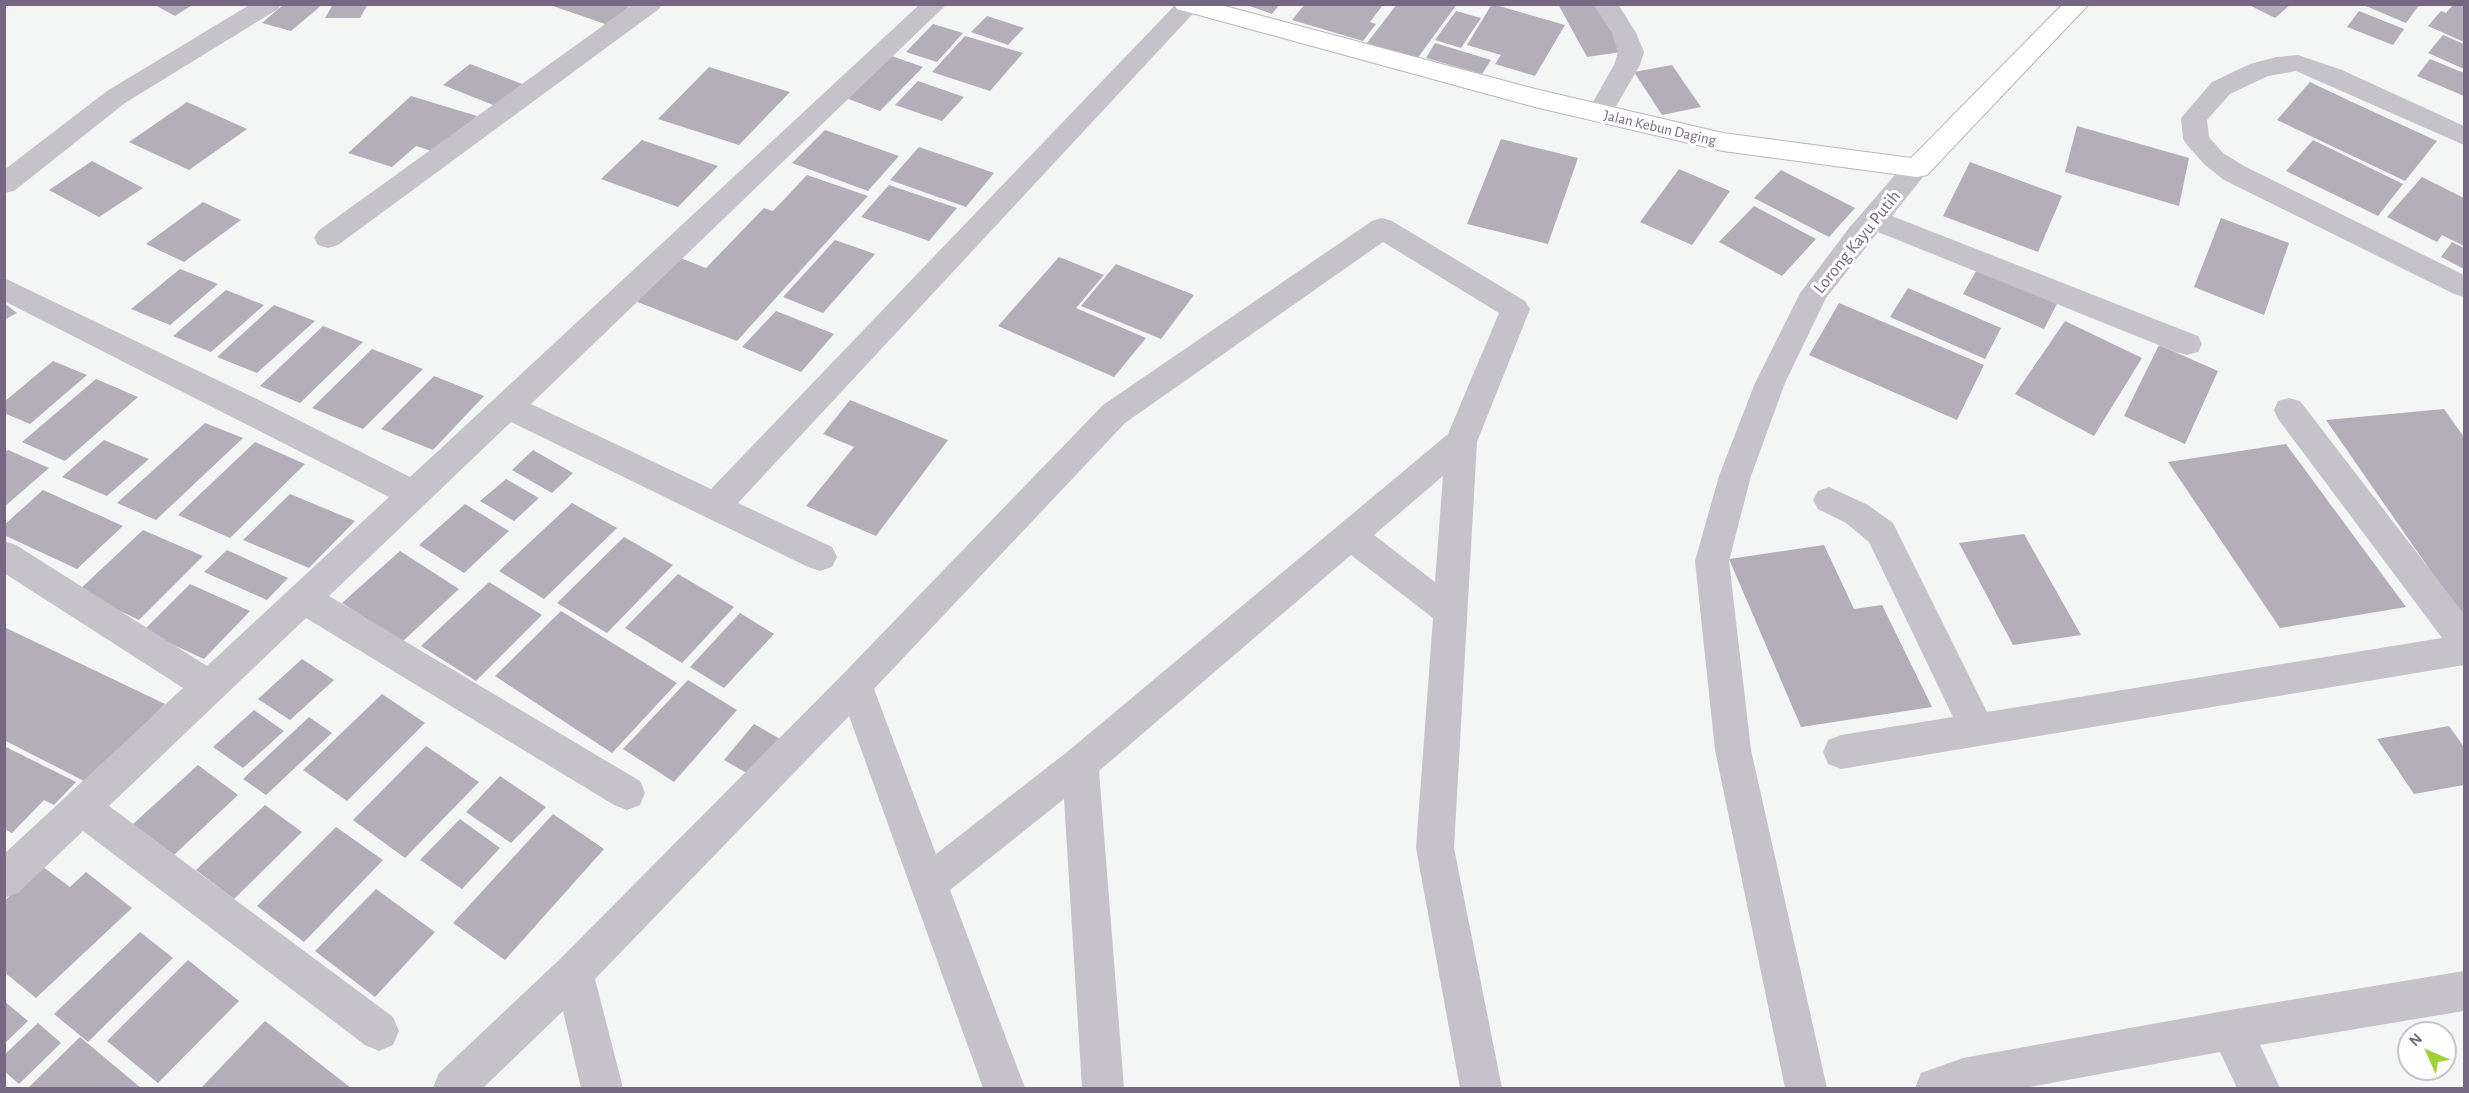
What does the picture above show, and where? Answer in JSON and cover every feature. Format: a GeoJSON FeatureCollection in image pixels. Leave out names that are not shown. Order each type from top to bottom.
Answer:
{"type":"FeatureCollection","features":[{"type":"Feature","properties":{"kind":"street"},"geometry":{"type":"LineString","coordinates":[[4,184],[116,97],[269,4]]}},
{"type":"Feature","properties":{"kind":"street"},"geometry":{"type":"LineString","coordinates":[[328,238],[650,4]]}},
{"type":"Feature","properties":{"kind":"street"},"geometry":{"type":"LineString","coordinates":[[4,880],[509,407],[934,4]]}},
{"type":"Feature","properties":{"kind":"street"},"geometry":{"type":"LineString","coordinates":[[1599,114],[1627,65],[1631,52],[1624,33],[1605,4]]}},
{"type":"Feature","properties":{"kind":"street"},"geometry":{"type":"LineString","coordinates":[[1917,168],[2077,4]]}},
{"type":"Feature","properties":{"kind":"street"},"geometry":{"type":"LineString","coordinates":[[715,506],[1189,5]]}},
{"type":"Feature","properties":{"kind":"street","name":"Jalan Kebun Daging"},"geometry":{"type":"LineString","coordinates":[[1189,5],[1599,114],[1723,142],[1917,168]]}},
{"type":"Feature","properties":{"kind":"street"},"geometry":{"type":"LineString","coordinates":[[2464,136],[2333,76],[2298,63],[2276,65],[2259,70],[2222,88],[2193,118],[2196,139],[2214,159],[2235,173],[2464,287]]}},
{"type":"Feature","properties":{"kind":"street","name":"Lorong Kayu Putih"},"geometry":{"type":"LineString","coordinates":[[1806,1089],[1733,750],[1712,561],[1735,476],[1770,383],[1814,293],[1917,168]]}},
{"type":"Feature","properties":{"kind":"street"},"geometry":{"type":"LineString","coordinates":[[1873,219],[2187,344]]}},
{"type":"Feature","properties":{"kind":"street"},"geometry":{"type":"LineString","coordinates":[[454,1089],[574,973],[855,685],[1114,414],[1383,228],[1515,309],[1461,442],[1435,848],[1481,1089]]}},
{"type":"Feature","properties":{"kind":"street"},"geometry":{"type":"LineString","coordinates":[[4,288],[415,495]]}},
{"type":"Feature","properties":{"kind":"street"},"geometry":{"type":"LineString","coordinates":[[509,407],[820,556]]}},
{"type":"Feature","properties":{"kind":"street"},"geometry":{"type":"LineString","coordinates":[[2289,410],[2464,640]]}},
{"type":"Feature","properties":{"kind":"street"},"geometry":{"type":"LineString","coordinates":[[928,884],[1080,764],[1461,442]]}},
{"type":"Feature","properties":{"kind":"street"},"geometry":{"type":"LineString","coordinates":[[1829,500],[1857,514],[1881,533],[1978,730]]}},
{"type":"Feature","properties":{"kind":"street"},"geometry":{"type":"LineString","coordinates":[[1350,536],[1450,612]]}},
{"type":"Feature","properties":{"kind":"street"},"geometry":{"type":"LineString","coordinates":[[4,555],[211,687]]}},
{"type":"Feature","properties":{"kind":"street"},"geometry":{"type":"LineString","coordinates":[[304,599],[627,793]]}},
{"type":"Feature","properties":{"kind":"street"},"geometry":{"type":"LineString","coordinates":[[1842,752],[2464,650]]}},
{"type":"Feature","properties":{"kind":"street"},"geometry":{"type":"LineString","coordinates":[[855,685],[1004,1089]]}},
{"type":"Feature","properties":{"kind":"street"},"geometry":{"type":"LineString","coordinates":[[1080,764],[1102,1089]]}},
{"type":"Feature","properties":{"kind":"street"},"geometry":{"type":"LineString","coordinates":[[82,808],[379,1031]]}},
{"type":"Feature","properties":{"kind":"street"},"geometry":{"type":"LineString","coordinates":[[574,973],[602,1089]]}},
{"type":"Feature","properties":{"kind":"street"},"geometry":{"type":"LineString","coordinates":[[1936,1089],[1963,1079],[2230,1030],[2464,991]]}},
{"type":"Feature","properties":{"kind":"street"},"geometry":{"type":"LineString","coordinates":[[2230,1030],[2259,1089]]}},
{"type":"Feature","properties":{"kind":"building"},"geometry":{"type":"Polygon","coordinates":[[[153,4],[194,4],[175,16],[153,4]]]}},
{"type":"Feature","properties":{"kind":"building"},"geometry":{"type":"Polygon","coordinates":[[[284,4],[323,4],[291,31],[262,23],[284,4]]]}},
{"type":"Feature","properties":{"kind":"building"},"geometry":{"type":"Polygon","coordinates":[[[333,4],[368,4],[360,18],[325,18],[333,4]]]}},
{"type":"Feature","properties":{"kind":"building"},"geometry":{"type":"Polygon","coordinates":[[[547,4],[632,4],[608,25],[547,4]]]}},
{"type":"Feature","properties":{"kind":"building"},"geometry":{"type":"Polygon","coordinates":[[[1244,4],[1280,4],[1272,14],[1244,4]]]}},
{"type":"Feature","properties":{"kind":"building"},"geometry":{"type":"Polygon","coordinates":[[[1397,4],[1457,4],[1417,59],[1367,43],[1397,4]]]}},
{"type":"Feature","properties":{"kind":"building"},"geometry":{"type":"Polygon","coordinates":[[[1492,4],[1565,25],[1535,76],[1495,64],[1501,55],[1467,45],[1492,4]]]}},
{"type":"Feature","properties":{"kind":"building"},"geometry":{"type":"Polygon","coordinates":[[[1558,4],[1601,4],[1628,51],[1587,57],[1558,4]]]}},
{"type":"Feature","properties":{"kind":"building"},"geometry":{"type":"Polygon","coordinates":[[[2247,4],[2291,4],[2275,18],[2247,4]]]}},
{"type":"Feature","properties":{"kind":"building"},"geometry":{"type":"Polygon","coordinates":[[[2361,4],[2420,4],[2406,23],[2361,4]]]}},
{"type":"Feature","properties":{"kind":"building"},"geometry":{"type":"Polygon","coordinates":[[[2454,4],[2464,6],[2464,42],[2428,26],[2441,11],[2446,13],[2454,4]]]}},
{"type":"Feature","properties":{"kind":"building"},"geometry":{"type":"Polygon","coordinates":[[[1304,5],[1383,5],[1370,22],[1376,24],[1363,41],[1292,20],[1304,5]]]}},
{"type":"Feature","properties":{"kind":"building"},"geometry":{"type":"Polygon","coordinates":[[[1456,11],[1481,18],[1461,48],[1435,40],[1456,11]]]}},
{"type":"Feature","properties":{"kind":"building"},"geometry":{"type":"Polygon","coordinates":[[[2359,11],[2404,29],[2393,45],[2347,27],[2359,11]]]}},
{"type":"Feature","properties":{"kind":"building"},"geometry":{"type":"Polygon","coordinates":[[[987,16],[1024,28],[1008,45],[971,32],[987,16]]]}},
{"type":"Feature","properties":{"kind":"building"},"geometry":{"type":"Polygon","coordinates":[[[933,24],[963,33],[937,62],[906,52],[933,24]]]}},
{"type":"Feature","properties":{"kind":"building"},"geometry":{"type":"Polygon","coordinates":[[[2443,35],[2464,44],[2464,69],[2428,53],[2443,35]]]}},
{"type":"Feature","properties":{"kind":"building"},"geometry":{"type":"Polygon","coordinates":[[[965,36],[1023,53],[990,91],[932,72],[965,36]]]}},
{"type":"Feature","properties":{"kind":"building"},"geometry":{"type":"Polygon","coordinates":[[[1435,43],[1491,60],[1482,74],[1426,58],[1435,43]]]}},
{"type":"Feature","properties":{"kind":"building"},"geometry":{"type":"Polygon","coordinates":[[[889,55],[923,67],[880,111],[846,98],[889,55]]]}},
{"type":"Feature","properties":{"kind":"building"},"geometry":{"type":"Polygon","coordinates":[[[2430,59],[2464,73],[2464,96],[2417,76],[2430,59]]]}},
{"type":"Feature","properties":{"kind":"building"},"geometry":{"type":"Polygon","coordinates":[[[470,64],[525,85],[498,107],[443,85],[470,64]]]}},
{"type":"Feature","properties":{"kind":"building"},"geometry":{"type":"Polygon","coordinates":[[[1672,65],[1701,107],[1662,115],[1634,72],[1672,65]]]}},
{"type":"Feature","properties":{"kind":"building"},"geometry":{"type":"Polygon","coordinates":[[[709,67],[790,92],[739,145],[658,119],[709,67]]]}},
{"type":"Feature","properties":{"kind":"building"},"geometry":{"type":"Polygon","coordinates":[[[918,81],[964,97],[942,121],[895,105],[918,81]]]}},
{"type":"Feature","properties":{"kind":"building"},"geometry":{"type":"Polygon","coordinates":[[[2310,82],[2437,141],[2405,181],[2277,120],[2310,82]]]}},
{"type":"Feature","properties":{"kind":"building"},"geometry":{"type":"Polygon","coordinates":[[[411,96],[477,116],[438,153],[416,146],[392,167],[348,153],[411,96]]]}},
{"type":"Feature","properties":{"kind":"building"},"geometry":{"type":"Polygon","coordinates":[[[187,102],[247,129],[189,170],[129,142],[187,102]]]}},
{"type":"Feature","properties":{"kind":"building"},"geometry":{"type":"Polygon","coordinates":[[[2077,126],[2189,158],[2179,206],[2065,172],[2077,126]]]}},
{"type":"Feature","properties":{"kind":"building"},"geometry":{"type":"Polygon","coordinates":[[[825,130],[899,156],[868,191],[792,163],[825,130]]]}},
{"type":"Feature","properties":{"kind":"building"},"geometry":{"type":"Polygon","coordinates":[[[1501,139],[1578,158],[1548,244],[1467,224],[1501,139]]]}},
{"type":"Feature","properties":{"kind":"building"},"geometry":{"type":"Polygon","coordinates":[[[642,140],[718,166],[678,207],[601,179],[642,140]]]}},
{"type":"Feature","properties":{"kind":"building"},"geometry":{"type":"Polygon","coordinates":[[[2313,140],[2403,184],[2378,216],[2286,171],[2313,140]]]}},
{"type":"Feature","properties":{"kind":"building"},"geometry":{"type":"Polygon","coordinates":[[[919,147],[994,173],[966,207],[890,180],[919,147]]]}},
{"type":"Feature","properties":{"kind":"building"},"geometry":{"type":"Polygon","coordinates":[[[92,161],[143,188],[99,217],[49,190],[92,161]]]}},
{"type":"Feature","properties":{"kind":"building"},"geometry":{"type":"Polygon","coordinates":[[[1970,162],[2062,196],[2038,252],[1943,216],[1970,162]]]}},
{"type":"Feature","properties":{"kind":"building"},"geometry":{"type":"Polygon","coordinates":[[[1679,169],[1730,191],[1692,245],[1640,222],[1679,169]]]}},
{"type":"Feature","properties":{"kind":"building"},"geometry":{"type":"Polygon","coordinates":[[[1781,170],[1855,208],[1829,237],[1754,198],[1781,170]]]}},
{"type":"Feature","properties":{"kind":"building"},"geometry":{"type":"Polygon","coordinates":[[[807,175],[868,196],[737,341],[635,301],[678,257],[706,268],[764,208],[773,211],[807,175]]]}},
{"type":"Feature","properties":{"kind":"building"},"geometry":{"type":"Polygon","coordinates":[[[2422,177],[2464,198],[2464,246],[2442,235],[2437,242],[2387,217],[2422,177]]]}},
{"type":"Feature","properties":{"kind":"building"},"geometry":{"type":"Polygon","coordinates":[[[889,185],[957,208],[929,241],[861,217],[889,185]]]}},
{"type":"Feature","properties":{"kind":"building"},"geometry":{"type":"Polygon","coordinates":[[[203,202],[241,220],[184,262],[146,244],[203,202]]]}},
{"type":"Feature","properties":{"kind":"building"},"geometry":{"type":"Polygon","coordinates":[[[1754,206],[1816,239],[1782,276],[1719,242],[1754,206]]]}},
{"type":"Feature","properties":{"kind":"building"},"geometry":{"type":"Polygon","coordinates":[[[2221,218],[2289,243],[2264,315],[2194,287],[2221,218]]]}},
{"type":"Feature","properties":{"kind":"building"},"geometry":{"type":"Polygon","coordinates":[[[835,240],[875,254],[823,313],[783,297],[835,240]]]}},
{"type":"Feature","properties":{"kind":"building"},"geometry":{"type":"Polygon","coordinates":[[[2452,242],[2464,248],[2464,269],[2441,257],[2452,242]]]}},
{"type":"Feature","properties":{"kind":"building"},"geometry":{"type":"Polygon","coordinates":[[[1059,257],[1104,275],[1076,308],[1146,338],[1114,377],[998,326],[1059,257]]]}},
{"type":"Feature","properties":{"kind":"building"},"geometry":{"type":"Polygon","coordinates":[[[1116,264],[1194,295],[1161,339],[1081,306],[1116,264]]]}},
{"type":"Feature","properties":{"kind":"building"},"geometry":{"type":"Polygon","coordinates":[[[1979,266],[2059,300],[2044,329],[1963,294],[1979,266]]]}},
{"type":"Feature","properties":{"kind":"building"},"geometry":{"type":"Polygon","coordinates":[[[180,269],[218,284],[170,325],[131,309],[180,269]]]}},
{"type":"Feature","properties":{"kind":"building"},"geometry":{"type":"Polygon","coordinates":[[[1908,288],[2001,328],[1985,359],[1890,317],[1908,288]]]}},
{"type":"Feature","properties":{"kind":"building"},"geometry":{"type":"Polygon","coordinates":[[[226,290],[264,305],[211,352],[173,336],[226,290]]]}},
{"type":"Feature","properties":{"kind":"building"},"geometry":{"type":"Polygon","coordinates":[[[4,303],[17,313],[4,320],[4,303]]]}},
{"type":"Feature","properties":{"kind":"building"},"geometry":{"type":"Polygon","coordinates":[[[1839,303],[1984,365],[1957,420],[1809,355],[1839,303]]]}},
{"type":"Feature","properties":{"kind":"building"},"geometry":{"type":"Polygon","coordinates":[[[274,305],[315,321],[257,373],[217,357],[274,305]]]}},
{"type":"Feature","properties":{"kind":"building"},"geometry":{"type":"Polygon","coordinates":[[[776,311],[834,334],[801,372],[742,347],[776,311]]]}},
{"type":"Feature","properties":{"kind":"building"},"geometry":{"type":"Polygon","coordinates":[[[2065,321],[2142,358],[2094,436],[2015,394],[2065,321]]]}},
{"type":"Feature","properties":{"kind":"building"},"geometry":{"type":"Polygon","coordinates":[[[323,326],[363,342],[300,403],[260,386],[323,326]]]}},
{"type":"Feature","properties":{"kind":"building"},"geometry":{"type":"Polygon","coordinates":[[[2159,345],[2218,371],[2185,444],[2124,416],[2159,345]]]}},
{"type":"Feature","properties":{"kind":"building"},"geometry":{"type":"Polygon","coordinates":[[[372,349],[423,369],[363,429],[312,408],[372,349]]]}},
{"type":"Feature","properties":{"kind":"building"},"geometry":{"type":"Polygon","coordinates":[[[53,361],[87,375],[30,424],[4,413],[4,402],[53,361]]]}},
{"type":"Feature","properties":{"kind":"building"},"geometry":{"type":"Polygon","coordinates":[[[434,376],[484,396],[433,450],[381,429],[434,376]]]}},
{"type":"Feature","properties":{"kind":"building"},"geometry":{"type":"Polygon","coordinates":[[[96,379],[138,397],[65,461],[22,442],[96,379]]]}},
{"type":"Feature","properties":{"kind":"building"},"geometry":{"type":"Polygon","coordinates":[[[850,400],[948,440],[876,536],[806,506],[854,447],[823,434],[850,400]]]}},
{"type":"Feature","properties":{"kind":"building"},"geometry":{"type":"Polygon","coordinates":[[[2444,409],[2464,437],[2464,619],[2326,420],[2444,409]]]}},
{"type":"Feature","properties":{"kind":"building"},"geometry":{"type":"Polygon","coordinates":[[[205,423],[243,438],[156,520],[117,503],[205,423]]]}},
{"type":"Feature","properties":{"kind":"building"},"geometry":{"type":"Polygon","coordinates":[[[104,440],[149,459],[107,496],[62,477],[104,440]]]}},
{"type":"Feature","properties":{"kind":"building"},"geometry":{"type":"Polygon","coordinates":[[[255,442],[305,464],[230,538],[178,515],[255,442]]]}},
{"type":"Feature","properties":{"kind":"building"},"geometry":{"type":"Polygon","coordinates":[[[2286,444],[2406,607],[2280,628],[2168,462],[2286,444]]]}},
{"type":"Feature","properties":{"kind":"building"},"geometry":{"type":"Polygon","coordinates":[[[8,450],[49,468],[4,507],[4,452],[8,450]]]}},
{"type":"Feature","properties":{"kind":"building"},"geometry":{"type":"Polygon","coordinates":[[[533,450],[573,473],[552,493],[512,470],[533,450]]]}},
{"type":"Feature","properties":{"kind":"building"},"geometry":{"type":"Polygon","coordinates":[[[506,479],[539,498],[514,521],[480,501],[506,479]]]}},
{"type":"Feature","properties":{"kind":"building"},"geometry":{"type":"Polygon","coordinates":[[[43,490],[123,526],[77,569],[4,535],[4,525],[43,490]]]}},
{"type":"Feature","properties":{"kind":"building"},"geometry":{"type":"Polygon","coordinates":[[[290,494],[355,521],[309,568],[243,540],[290,494]]]}},
{"type":"Feature","properties":{"kind":"building"},"geometry":{"type":"Polygon","coordinates":[[[572,503],[617,528],[544,599],[499,571],[572,503]]]}},
{"type":"Feature","properties":{"kind":"building"},"geometry":{"type":"Polygon","coordinates":[[[465,504],[509,531],[464,573],[419,545],[465,504]]]}},
{"type":"Feature","properties":{"kind":"building"},"geometry":{"type":"Polygon","coordinates":[[[143,530],[203,556],[139,620],[78,591],[143,530]]]}},
{"type":"Feature","properties":{"kind":"building"},"geometry":{"type":"Polygon","coordinates":[[[2024,534],[2081,635],[2013,645],[1959,543],[2024,534]]]}},
{"type":"Feature","properties":{"kind":"building"},"geometry":{"type":"Polygon","coordinates":[[[624,537],[673,565],[607,633],[557,603],[624,537]]]}},
{"type":"Feature","properties":{"kind":"building"},"geometry":{"type":"Polygon","coordinates":[[[1824,545],[1854,609],[1882,605],[1932,707],[1801,727],[1729,559],[1824,545]]]}},
{"type":"Feature","properties":{"kind":"building"},"geometry":{"type":"Polygon","coordinates":[[[227,550],[288,578],[267,600],[204,572],[227,550]]]}},
{"type":"Feature","properties":{"kind":"building"},"geometry":{"type":"Polygon","coordinates":[[[400,551],[459,589],[402,642],[342,603],[400,551]]]}},
{"type":"Feature","properties":{"kind":"building"},"geometry":{"type":"Polygon","coordinates":[[[678,574],[734,607],[682,663],[625,628],[678,574]]]}},
{"type":"Feature","properties":{"kind":"building"},"geometry":{"type":"Polygon","coordinates":[[[489,582],[542,615],[476,681],[421,646],[489,582]]]}},
{"type":"Feature","properties":{"kind":"building"},"geometry":{"type":"Polygon","coordinates":[[[190,584],[250,611],[204,659],[143,631],[190,584]]]}},
{"type":"Feature","properties":{"kind":"building"},"geometry":{"type":"Polygon","coordinates":[[[561,611],[677,683],[612,753],[495,676],[561,611]]]}},
{"type":"Feature","properties":{"kind":"building"},"geometry":{"type":"Polygon","coordinates":[[[740,613],[774,634],[724,688],[690,667],[740,613]]]}},
{"type":"Feature","properties":{"kind":"building"},"geometry":{"type":"Polygon","coordinates":[[[4,627],[165,704],[88,783],[4,740],[4,627]]]}},
{"type":"Feature","properties":{"kind":"building"},"geometry":{"type":"Polygon","coordinates":[[[302,659],[334,680],[290,720],[258,699],[302,659]]]}},
{"type":"Feature","properties":{"kind":"building"},"geometry":{"type":"Polygon","coordinates":[[[688,680],[737,710],[674,782],[623,749],[688,680]]]}},
{"type":"Feature","properties":{"kind":"building"},"geometry":{"type":"Polygon","coordinates":[[[382,694],[425,723],[347,801],[303,770],[382,694]]]}},
{"type":"Feature","properties":{"kind":"building"},"geometry":{"type":"Polygon","coordinates":[[[254,710],[284,731],[243,768],[213,747],[254,710]]]}},
{"type":"Feature","properties":{"kind":"building"},"geometry":{"type":"Polygon","coordinates":[[[309,717],[332,733],[266,795],[243,779],[309,717]]]}},
{"type":"Feature","properties":{"kind":"building"},"geometry":{"type":"Polygon","coordinates":[[[754,724],[780,739],[750,775],[724,760],[754,724]]]}},
{"type":"Feature","properties":{"kind":"building"},"geometry":{"type":"Polygon","coordinates":[[[2449,726],[2464,747],[2464,785],[2414,794],[2377,739],[2449,726]]]}},
{"type":"Feature","properties":{"kind":"building"},"geometry":{"type":"Polygon","coordinates":[[[4,746],[76,782],[54,805],[44,800],[12,833],[4,829],[4,746]]]}},
{"type":"Feature","properties":{"kind":"building"},"geometry":{"type":"Polygon","coordinates":[[[426,746],[479,782],[405,858],[353,820],[426,746]]]}},
{"type":"Feature","properties":{"kind":"building"},"geometry":{"type":"Polygon","coordinates":[[[198,765],[238,795],[174,855],[133,824],[198,765]]]}},
{"type":"Feature","properties":{"kind":"building"},"geometry":{"type":"Polygon","coordinates":[[[500,776],[546,807],[511,843],[466,812],[500,776]]]}},
{"type":"Feature","properties":{"kind":"building"},"geometry":{"type":"Polygon","coordinates":[[[265,805],[302,832],[234,899],[196,870],[265,805]]]}},
{"type":"Feature","properties":{"kind":"building"},"geometry":{"type":"Polygon","coordinates":[[[553,814],[604,849],[505,960],[453,923],[553,814]]]}},
{"type":"Feature","properties":{"kind":"building"},"geometry":{"type":"Polygon","coordinates":[[[460,819],[500,848],[462,889],[420,860],[460,819]]]}},
{"type":"Feature","properties":{"kind":"building"},"geometry":{"type":"Polygon","coordinates":[[[336,827],[383,860],[304,942],[257,906],[336,827]]]}},
{"type":"Feature","properties":{"kind":"building"},"geometry":{"type":"Polygon","coordinates":[[[43,867],[70,887],[86,872],[132,908],[36,998],[4,972],[4,901],[43,867]]]}},
{"type":"Feature","properties":{"kind":"building"},"geometry":{"type":"Polygon","coordinates":[[[376,889],[435,932],[375,997],[315,951],[376,889]]]}},
{"type":"Feature","properties":{"kind":"building"},"geometry":{"type":"Polygon","coordinates":[[[140,932],[173,958],[88,1042],[54,1014],[140,932]]]}},
{"type":"Feature","properties":{"kind":"building"},"geometry":{"type":"Polygon","coordinates":[[[188,960],[239,1001],[158,1083],[107,1041],[188,960]]]}},
{"type":"Feature","properties":{"kind":"building"},"geometry":{"type":"Polygon","coordinates":[[[4,1001],[28,1021],[4,1044],[4,1001]]]}},
{"type":"Feature","properties":{"kind":"building"},"geometry":{"type":"Polygon","coordinates":[[[265,1021],[351,1088],[201,1088],[265,1021]]]}},
{"type":"Feature","properties":{"kind":"building"},"geometry":{"type":"Polygon","coordinates":[[[38,1023],[61,1043],[19,1084],[4,1071],[4,1055],[38,1023]]]}},
{"type":"Feature","properties":{"kind":"building"},"geometry":{"type":"Polygon","coordinates":[[[80,1037],[141,1088],[28,1088],[80,1037]]]}}]}
